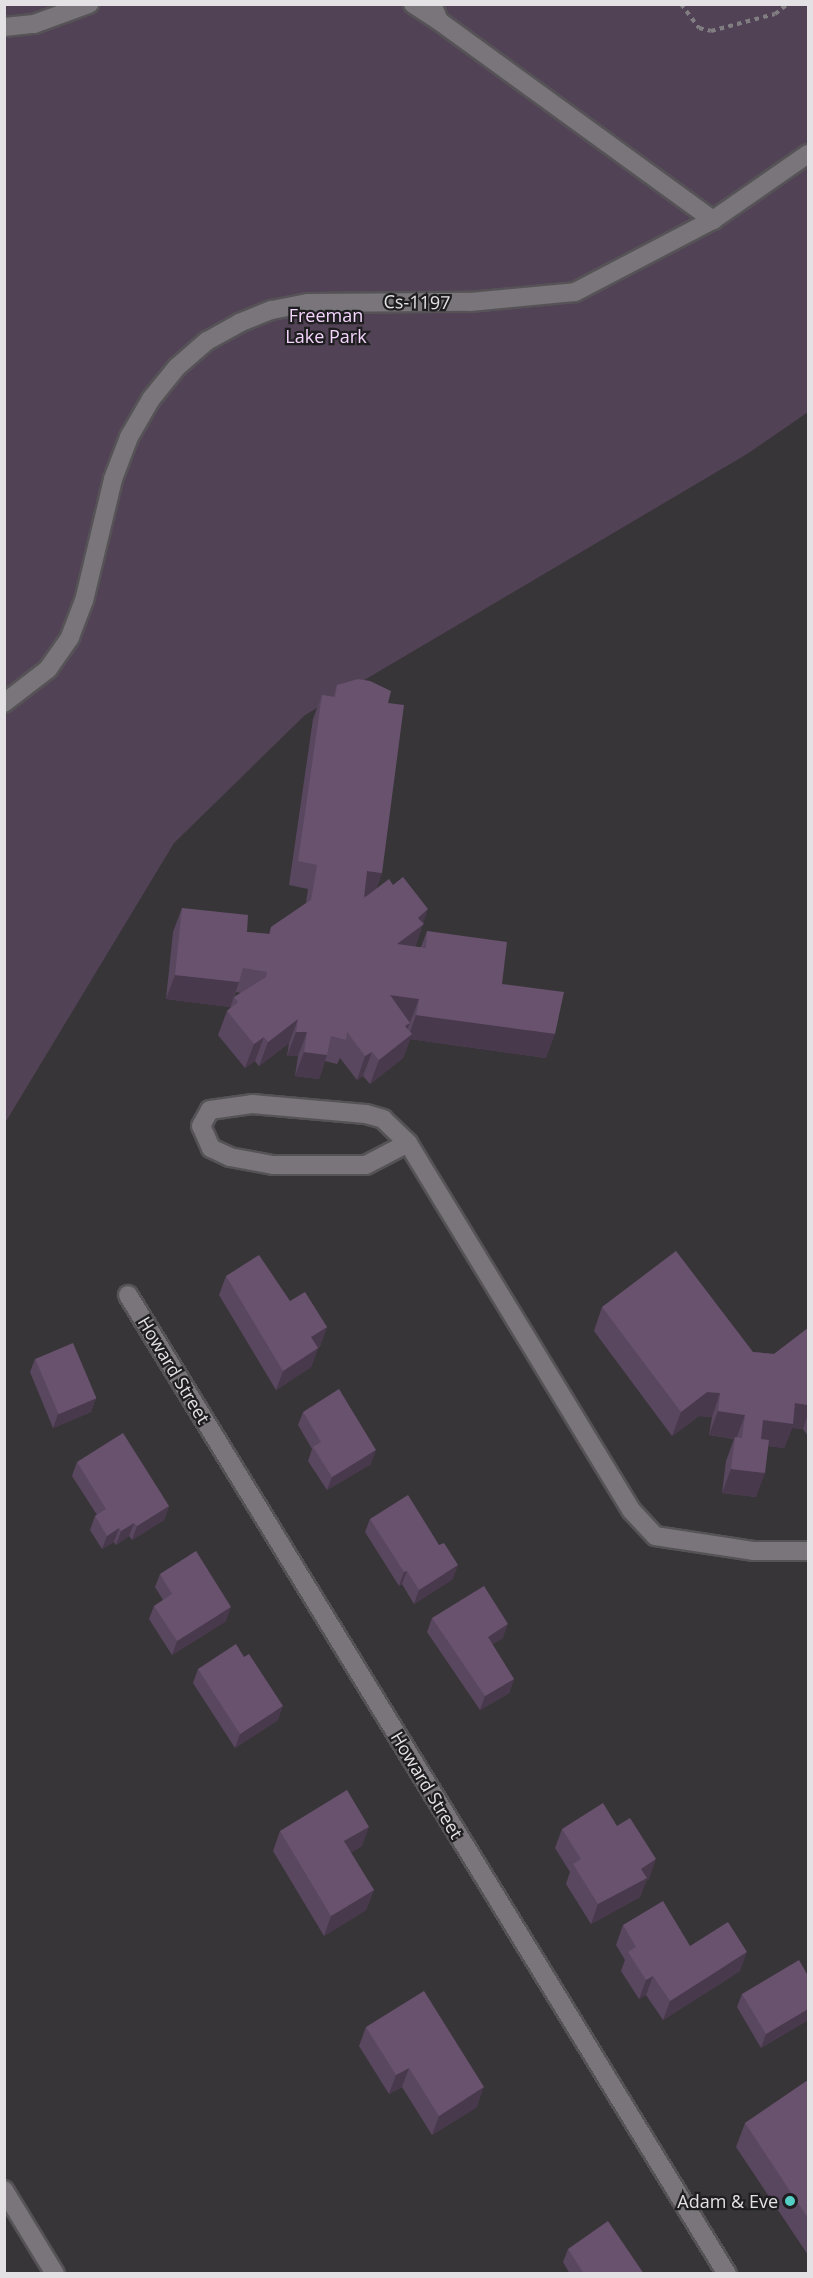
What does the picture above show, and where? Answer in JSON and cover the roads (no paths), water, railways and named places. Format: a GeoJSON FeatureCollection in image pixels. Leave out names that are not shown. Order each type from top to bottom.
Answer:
{"type":"FeatureCollection","features":[{"type":"Feature","properties":{"kind":"street"},"geometry":{"type":"LineString","coordinates":[[4,27],[34,24],[89,4]]}},
{"type":"Feature","properties":{"kind":"street"},"geometry":{"type":"LineString","coordinates":[[413,4],[436,13],[713,220]]}},
{"type":"Feature","properties":{"kind":"street","name":"Cs-1197"},"geometry":{"type":"LineString","coordinates":[[4,704],[48,669],[70,637],[84,602],[113,479],[129,437],[151,399],[177,367],[207,341],[239,323],[272,310],[308,303],[470,302],[575,292],[713,220],[808,153]]}},
{"type":"Feature","properties":{"kind":"street"},"geometry":{"type":"LineString","coordinates":[[408,1143],[366,1165],[273,1165],[230,1157],[211,1148],[201,1126],[210,1110],[252,1104],[366,1114],[383,1119],[408,1143],[631,1510],[654,1536],[753,1551],[808,1551]]}},
{"type":"Feature","properties":{"kind":"street","name":"Howard Street"},"geometry":{"type":"LineString","coordinates":[[128,1295],[727,2274]]}},
{"type":"Feature","properties":{"kind":"street"},"geometry":{"type":"LineString","coordinates":[[4,2190],[56,2274]]}},
{"type":"Feature","properties":{"kind":"place","name":"Adam & Eve"},"geometry":{"type":"Point","coordinates":[790,2201]}},
{"type":"Feature","properties":{"kind":"park label","name":"Freeman Lake Park"},"geometry":{"type":"Point","coordinates":[326,326]}}]}
